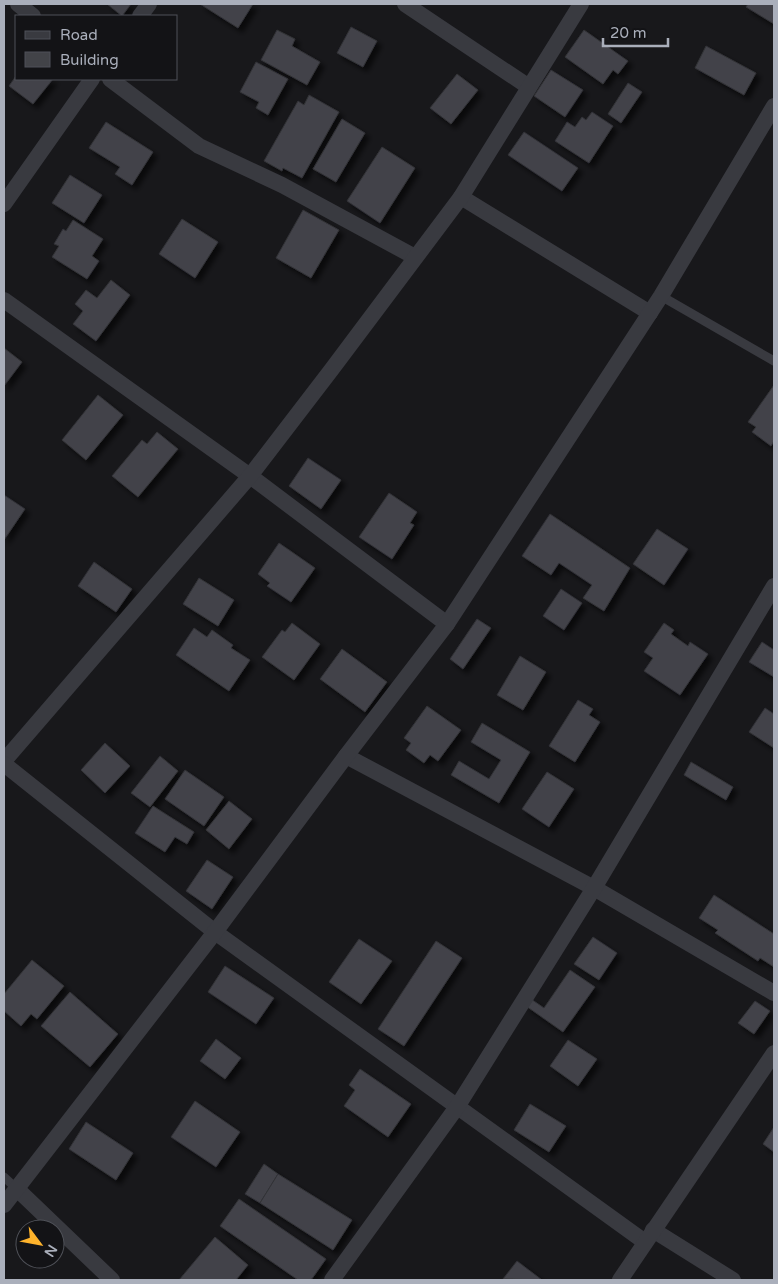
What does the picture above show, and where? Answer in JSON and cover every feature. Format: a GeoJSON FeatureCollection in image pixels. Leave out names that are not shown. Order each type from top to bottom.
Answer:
{"type":"FeatureCollection","features":[{"type":"Feature","properties":{"kind":"street"},"geometry":{"type":"LineString","coordinates":[[18,4],[32,15]]}},
{"type":"Feature","properties":{"kind":"street"},"geometry":{"type":"LineString","coordinates":[[141,15],[149,4]]}},
{"type":"Feature","properties":{"kind":"street"},"geometry":{"type":"LineString","coordinates":[[405,4],[529,87]]}},
{"type":"Feature","properties":{"kind":"street"},"geometry":{"type":"LineString","coordinates":[[582,4],[460,197],[250,476],[4,762],[215,932],[457,1106],[649,1236],[733,1280]]}},
{"type":"Feature","properties":{"kind":"street"},"geometry":{"type":"LineString","coordinates":[[4,204],[91,80]]}},
{"type":"Feature","properties":{"kind":"street"},"geometry":{"type":"LineString","coordinates":[[111,80],[199,146],[282,185],[416,257]]}},
{"type":"Feature","properties":{"kind":"street"},"geometry":{"type":"LineString","coordinates":[[4,1204],[215,932],[346,756],[448,624],[662,296],[774,106]]}},
{"type":"Feature","properties":{"kind":"street"},"geometry":{"type":"LineString","coordinates":[[460,197],[650,313]]}},
{"type":"Feature","properties":{"kind":"street"},"geometry":{"type":"LineString","coordinates":[[4,300],[250,476],[448,624]]}},
{"type":"Feature","properties":{"kind":"street"},"geometry":{"type":"LineString","coordinates":[[332,1280],[457,1106],[594,888],[774,586]]}},
{"type":"Feature","properties":{"kind":"street"},"geometry":{"type":"LineString","coordinates":[[346,756],[594,888],[774,993]]}},
{"type":"Feature","properties":{"kind":"street"},"geometry":{"type":"LineString","coordinates":[[620,1280],[774,1053]]}},
{"type":"Feature","properties":{"kind":"street"},"geometry":{"type":"LineString","coordinates":[[17,1189],[112,1280]]}},
{"type":"Feature","properties":{"kind":"lane"},"geometry":{"type":"LineString","coordinates":[[662,296],[774,361]]}},
{"type":"Feature","properties":{"kind":"lane"},"geometry":{"type":"LineString","coordinates":[[4,1177],[17,1189]]}},
{"type":"Feature","properties":{"kind":"building"},"geometry":{"type":"Polygon","coordinates":[[[107,4],[131,4],[121,15],[107,4]]]}},
{"type":"Feature","properties":{"kind":"building"},"geometry":{"type":"Polygon","coordinates":[[[200,4],[253,4],[238,28],[200,4]]]}},
{"type":"Feature","properties":{"kind":"building"},"geometry":{"type":"Polygon","coordinates":[[[748,4],[774,4],[774,24],[746,7],[748,4]]]}},
{"type":"Feature","properties":{"kind":"building"},"geometry":{"type":"Polygon","coordinates":[[[351,27],[377,41],[363,67],[337,53],[351,27]]]}},
{"type":"Feature","properties":{"kind":"building"},"geometry":{"type":"Polygon","coordinates":[[[277,30],[295,39],[292,46],[320,62],[307,85],[261,60],[277,30]]]}},
{"type":"Feature","properties":{"kind":"building"},"geometry":{"type":"Polygon","coordinates":[[[584,30],[628,61],[618,74],[613,70],[603,84],[565,57],[584,30]]]}},
{"type":"Feature","properties":{"kind":"building"},"geometry":{"type":"Polygon","coordinates":[[[706,46],[756,73],[744,95],[695,68],[706,46]]]}},
{"type":"Feature","properties":{"kind":"building"},"geometry":{"type":"Polygon","coordinates":[[[256,62],[288,79],[268,115],[256,108],[259,102],[240,92],[256,62]]]}},
{"type":"Feature","properties":{"kind":"building"},"geometry":{"type":"Polygon","coordinates":[[[551,70],[583,90],[565,117],[534,96],[551,70]]]}},
{"type":"Feature","properties":{"kind":"building"},"geometry":{"type":"Polygon","coordinates":[[[457,74],[478,90],[451,124],[430,108],[457,74]]]}},
{"type":"Feature","properties":{"kind":"building"},"geometry":{"type":"Polygon","coordinates":[[[15,77],[15,80],[52,80],[33,104],[9,86],[15,77]]]}},
{"type":"Feature","properties":{"kind":"building"},"geometry":{"type":"Polygon","coordinates":[[[628,83],[642,92],[621,123],[608,114],[628,83]]]}},
{"type":"Feature","properties":{"kind":"building"},"geometry":{"type":"Polygon","coordinates":[[[309,95],[339,112],[302,178],[283,168],[282,171],[264,161],[298,101],[304,105],[309,95]]]}},
{"type":"Feature","properties":{"kind":"building"},"geometry":{"type":"Polygon","coordinates":[[[592,112],[613,126],[589,163],[555,141],[567,122],[575,127],[582,117],[586,120],[592,112]]]}},
{"type":"Feature","properties":{"kind":"building"},"geometry":{"type":"Polygon","coordinates":[[[342,119],[365,133],[336,182],[313,169],[342,119]]]}},
{"type":"Feature","properties":{"kind":"building"},"geometry":{"type":"Polygon","coordinates":[[[106,122],[153,152],[132,185],[115,174],[120,167],[89,148],[106,122]]]}},
{"type":"Feature","properties":{"kind":"building"},"geometry":{"type":"Polygon","coordinates":[[[524,132],[578,168],[562,191],[508,155],[524,132]]]}},
{"type":"Feature","properties":{"kind":"building"},"geometry":{"type":"Polygon","coordinates":[[[382,147],[415,168],[380,223],[347,201],[382,147]]]}},
{"type":"Feature","properties":{"kind":"building"},"geometry":{"type":"Polygon","coordinates":[[[70,175],[102,195],[84,223],[52,203],[70,175]]]}},
{"type":"Feature","properties":{"kind":"building"},"geometry":{"type":"Polygon","coordinates":[[[303,210],[339,230],[311,278],[276,258],[303,210]]]}},
{"type":"Feature","properties":{"kind":"building"},"geometry":{"type":"Polygon","coordinates":[[[182,219],[218,242],[195,278],[159,254],[182,219]]]}},
{"type":"Feature","properties":{"kind":"building"},"geometry":{"type":"Polygon","coordinates":[[[73,220],[103,239],[92,256],[99,261],[87,279],[52,257],[59,246],[54,244],[63,229],[66,231],[73,220]]]}},
{"type":"Feature","properties":{"kind":"building"},"geometry":{"type":"Polygon","coordinates":[[[111,280],[130,295],[96,341],[73,324],[83,311],[75,304],[86,290],[97,298],[111,280]]]}},
{"type":"Feature","properties":{"kind":"building"},"geometry":{"type":"Polygon","coordinates":[[[4,348],[22,362],[4,386],[4,348]]]}},
{"type":"Feature","properties":{"kind":"building"},"geometry":{"type":"Polygon","coordinates":[[[774,385],[774,441],[771,446],[752,432],[756,427],[748,422],[774,385]]]}},
{"type":"Feature","properties":{"kind":"building"},"geometry":{"type":"Polygon","coordinates":[[[98,395],[123,415],[86,460],[62,440],[98,395]]]}},
{"type":"Feature","properties":{"kind":"building"},"geometry":{"type":"Polygon","coordinates":[[[157,432],[178,449],[138,497],[112,476],[142,440],[147,444],[157,432]]]}},
{"type":"Feature","properties":{"kind":"building"},"geometry":{"type":"Polygon","coordinates":[[[308,458],[341,480],[321,509],[289,486],[308,458]]]}},
{"type":"Feature","properties":{"kind":"building"},"geometry":{"type":"Polygon","coordinates":[[[389,493],[417,512],[410,523],[414,525],[392,559],[359,537],[389,493]]]}},
{"type":"Feature","properties":{"kind":"building"},"geometry":{"type":"Polygon","coordinates":[[[4,495],[25,509],[4,540],[4,495]]]}},
{"type":"Feature","properties":{"kind":"building"},"geometry":{"type":"Polygon","coordinates":[[[550,514],[630,568],[604,611],[583,598],[592,585],[559,563],[551,575],[522,556],[550,514]]]}},
{"type":"Feature","properties":{"kind":"building"},"geometry":{"type":"Polygon","coordinates":[[[657,529],[688,549],[664,585],[633,564],[657,529]]]}},
{"type":"Feature","properties":{"kind":"building"},"geometry":{"type":"Polygon","coordinates":[[[279,543],[315,568],[291,602],[267,586],[270,583],[258,574],[279,543]]]}},
{"type":"Feature","properties":{"kind":"building"},"geometry":{"type":"Polygon","coordinates":[[[94,562],[132,589],[116,612],[78,586],[94,562]]]}},
{"type":"Feature","properties":{"kind":"building"},"geometry":{"type":"Polygon","coordinates":[[[199,578],[234,600],[218,626],[183,604],[199,578]]]}},
{"type":"Feature","properties":{"kind":"building"},"geometry":{"type":"Polygon","coordinates":[[[561,589],[582,603],[564,630],[543,616],[561,589]]]}},
{"type":"Feature","properties":{"kind":"building"},"geometry":{"type":"Polygon","coordinates":[[[477,619],[491,628],[463,669],[450,659],[477,619]]]}},
{"type":"Feature","properties":{"kind":"building"},"geometry":{"type":"Polygon","coordinates":[[[292,623],[320,644],[294,680],[262,657],[282,630],[285,632],[292,623]]]}},
{"type":"Feature","properties":{"kind":"building"},"geometry":{"type":"Polygon","coordinates":[[[664,623],[674,630],[671,634],[688,646],[690,642],[708,654],[680,695],[644,671],[653,658],[644,652],[664,623]]]}},
{"type":"Feature","properties":{"kind":"building"},"geometry":{"type":"Polygon","coordinates":[[[194,628],[207,637],[212,630],[233,645],[231,648],[250,660],[229,691],[176,655],[194,628]]]}},
{"type":"Feature","properties":{"kind":"building"},"geometry":{"type":"Polygon","coordinates":[[[762,642],[774,650],[774,677],[749,662],[762,642]]]}},
{"type":"Feature","properties":{"kind":"building"},"geometry":{"type":"Polygon","coordinates":[[[342,649],[387,682],[365,712],[320,679],[342,649]]]}},
{"type":"Feature","properties":{"kind":"building"},"geometry":{"type":"Polygon","coordinates":[[[520,656],[546,672],[523,710],[497,695],[520,656]]]}},
{"type":"Feature","properties":{"kind":"building"},"geometry":{"type":"Polygon","coordinates":[[[578,700],[593,709],[589,715],[600,722],[575,762],[549,746],[578,700]]]}},
{"type":"Feature","properties":{"kind":"building"},"geometry":{"type":"Polygon","coordinates":[[[427,706],[461,730],[438,761],[430,755],[424,763],[406,750],[411,743],[404,738],[427,706]]]}},
{"type":"Feature","properties":{"kind":"building"},"geometry":{"type":"Polygon","coordinates":[[[765,708],[774,714],[774,748],[749,732],[765,708]]]}},
{"type":"Feature","properties":{"kind":"building"},"geometry":{"type":"Polygon","coordinates":[[[482,723],[530,752],[499,803],[451,775],[459,761],[489,779],[501,760],[471,742],[482,723]]]}},
{"type":"Feature","properties":{"kind":"building"},"geometry":{"type":"Polygon","coordinates":[[[105,743],[130,766],[105,793],[81,770],[105,743]]]}},
{"type":"Feature","properties":{"kind":"building"},"geometry":{"type":"Polygon","coordinates":[[[160,756],[178,771],[150,807],[131,793],[160,756]]]}},
{"type":"Feature","properties":{"kind":"building"},"geometry":{"type":"Polygon","coordinates":[[[691,762],[733,787],[726,800],[684,775],[691,762]]]}},
{"type":"Feature","properties":{"kind":"building"},"geometry":{"type":"Polygon","coordinates":[[[185,770],[224,797],[204,826],[165,799],[185,770]]]}},
{"type":"Feature","properties":{"kind":"building"},"geometry":{"type":"Polygon","coordinates":[[[547,772],[574,789],[549,827],[522,809],[547,772]]]}},
{"type":"Feature","properties":{"kind":"building"},"geometry":{"type":"Polygon","coordinates":[[[229,801],[252,819],[229,849],[206,830],[229,801]]]}},
{"type":"Feature","properties":{"kind":"building"},"geometry":{"type":"Polygon","coordinates":[[[153,806],[194,832],[187,844],[175,837],[165,852],[135,833],[153,806]]]}},
{"type":"Feature","properties":{"kind":"building"},"geometry":{"type":"Polygon","coordinates":[[[207,860],[233,877],[212,909],[186,891],[207,860]]]}},
{"type":"Feature","properties":{"kind":"building"},"geometry":{"type":"Polygon","coordinates":[[[714,895],[774,934],[774,967],[760,958],[758,961],[715,933],[718,930],[699,918],[714,895]]]}},
{"type":"Feature","properties":{"kind":"building"},"geometry":{"type":"Polygon","coordinates":[[[593,937],[617,953],[599,980],[574,964],[593,937]]]}},
{"type":"Feature","properties":{"kind":"building"},"geometry":{"type":"Polygon","coordinates":[[[359,939],[392,961],[361,1004],[329,982],[359,939]]]}},
{"type":"Feature","properties":{"kind":"building"},"geometry":{"type":"Polygon","coordinates":[[[436,941],[462,958],[404,1046],[378,1029],[436,941]]]}},
{"type":"Feature","properties":{"kind":"building"},"geometry":{"type":"Polygon","coordinates":[[[32,960],[64,986],[37,1019],[31,1014],[21,1026],[4,1011],[4,994],[32,960]]]}},
{"type":"Feature","properties":{"kind":"building"},"geometry":{"type":"Polygon","coordinates":[[[225,966],[274,998],[256,1024],[208,992],[225,966]]]}},
{"type":"Feature","properties":{"kind":"building"},"geometry":{"type":"Polygon","coordinates":[[[570,970],[595,987],[563,1032],[526,1006],[531,999],[544,1008],[570,970]]]}},
{"type":"Feature","properties":{"kind":"building"},"geometry":{"type":"Polygon","coordinates":[[[70,992],[118,1034],[90,1067],[41,1026],[70,992]]]}},
{"type":"Feature","properties":{"kind":"building"},"geometry":{"type":"Polygon","coordinates":[[[755,1001],[770,1011],[754,1034],[738,1023],[755,1001]]]}},
{"type":"Feature","properties":{"kind":"building"},"geometry":{"type":"Polygon","coordinates":[[[216,1039],[241,1058],[225,1079],[200,1061],[216,1039]]]}},
{"type":"Feature","properties":{"kind":"building"},"geometry":{"type":"Polygon","coordinates":[[[568,1040],[597,1059],[578,1086],[550,1066],[568,1040]]]}},
{"type":"Feature","properties":{"kind":"building"},"geometry":{"type":"Polygon","coordinates":[[[360,1069],[411,1104],[388,1137],[344,1106],[355,1090],[349,1085],[360,1069]]]}},
{"type":"Feature","properties":{"kind":"building"},"geometry":{"type":"Polygon","coordinates":[[[195,1101],[240,1132],[216,1167],[171,1137],[195,1101]]]}},
{"type":"Feature","properties":{"kind":"building"},"geometry":{"type":"Polygon","coordinates":[[[530,1104],[566,1126],[549,1152],[514,1130],[530,1104]]]}},
{"type":"Feature","properties":{"kind":"building"},"geometry":{"type":"Polygon","coordinates":[[[86,1122],[133,1153],[116,1180],[69,1149],[86,1122]]]}},
{"type":"Feature","properties":{"kind":"building"},"geometry":{"type":"Polygon","coordinates":[[[774,1127],[774,1152],[763,1144],[774,1127]]]}},
{"type":"Feature","properties":{"kind":"building"},"geometry":{"type":"Polygon","coordinates":[[[264,1164],[278,1174],[260,1203],[245,1194],[264,1164]]]}},
{"type":"Feature","properties":{"kind":"building"},"geometry":{"type":"Polygon","coordinates":[[[278,1174],[352,1220],[333,1250],[260,1203],[278,1174]]]}},
{"type":"Feature","properties":{"kind":"building"},"geometry":{"type":"Polygon","coordinates":[[[239,1199],[326,1259],[311,1280],[298,1280],[220,1226],[239,1199]]]}},
{"type":"Feature","properties":{"kind":"building"},"geometry":{"type":"Polygon","coordinates":[[[215,1237],[248,1265],[236,1280],[179,1280],[215,1237]]]}},
{"type":"Feature","properties":{"kind":"building"},"geometry":{"type":"Polygon","coordinates":[[[517,1261],[542,1280],[503,1279],[517,1261]]]}}]}
